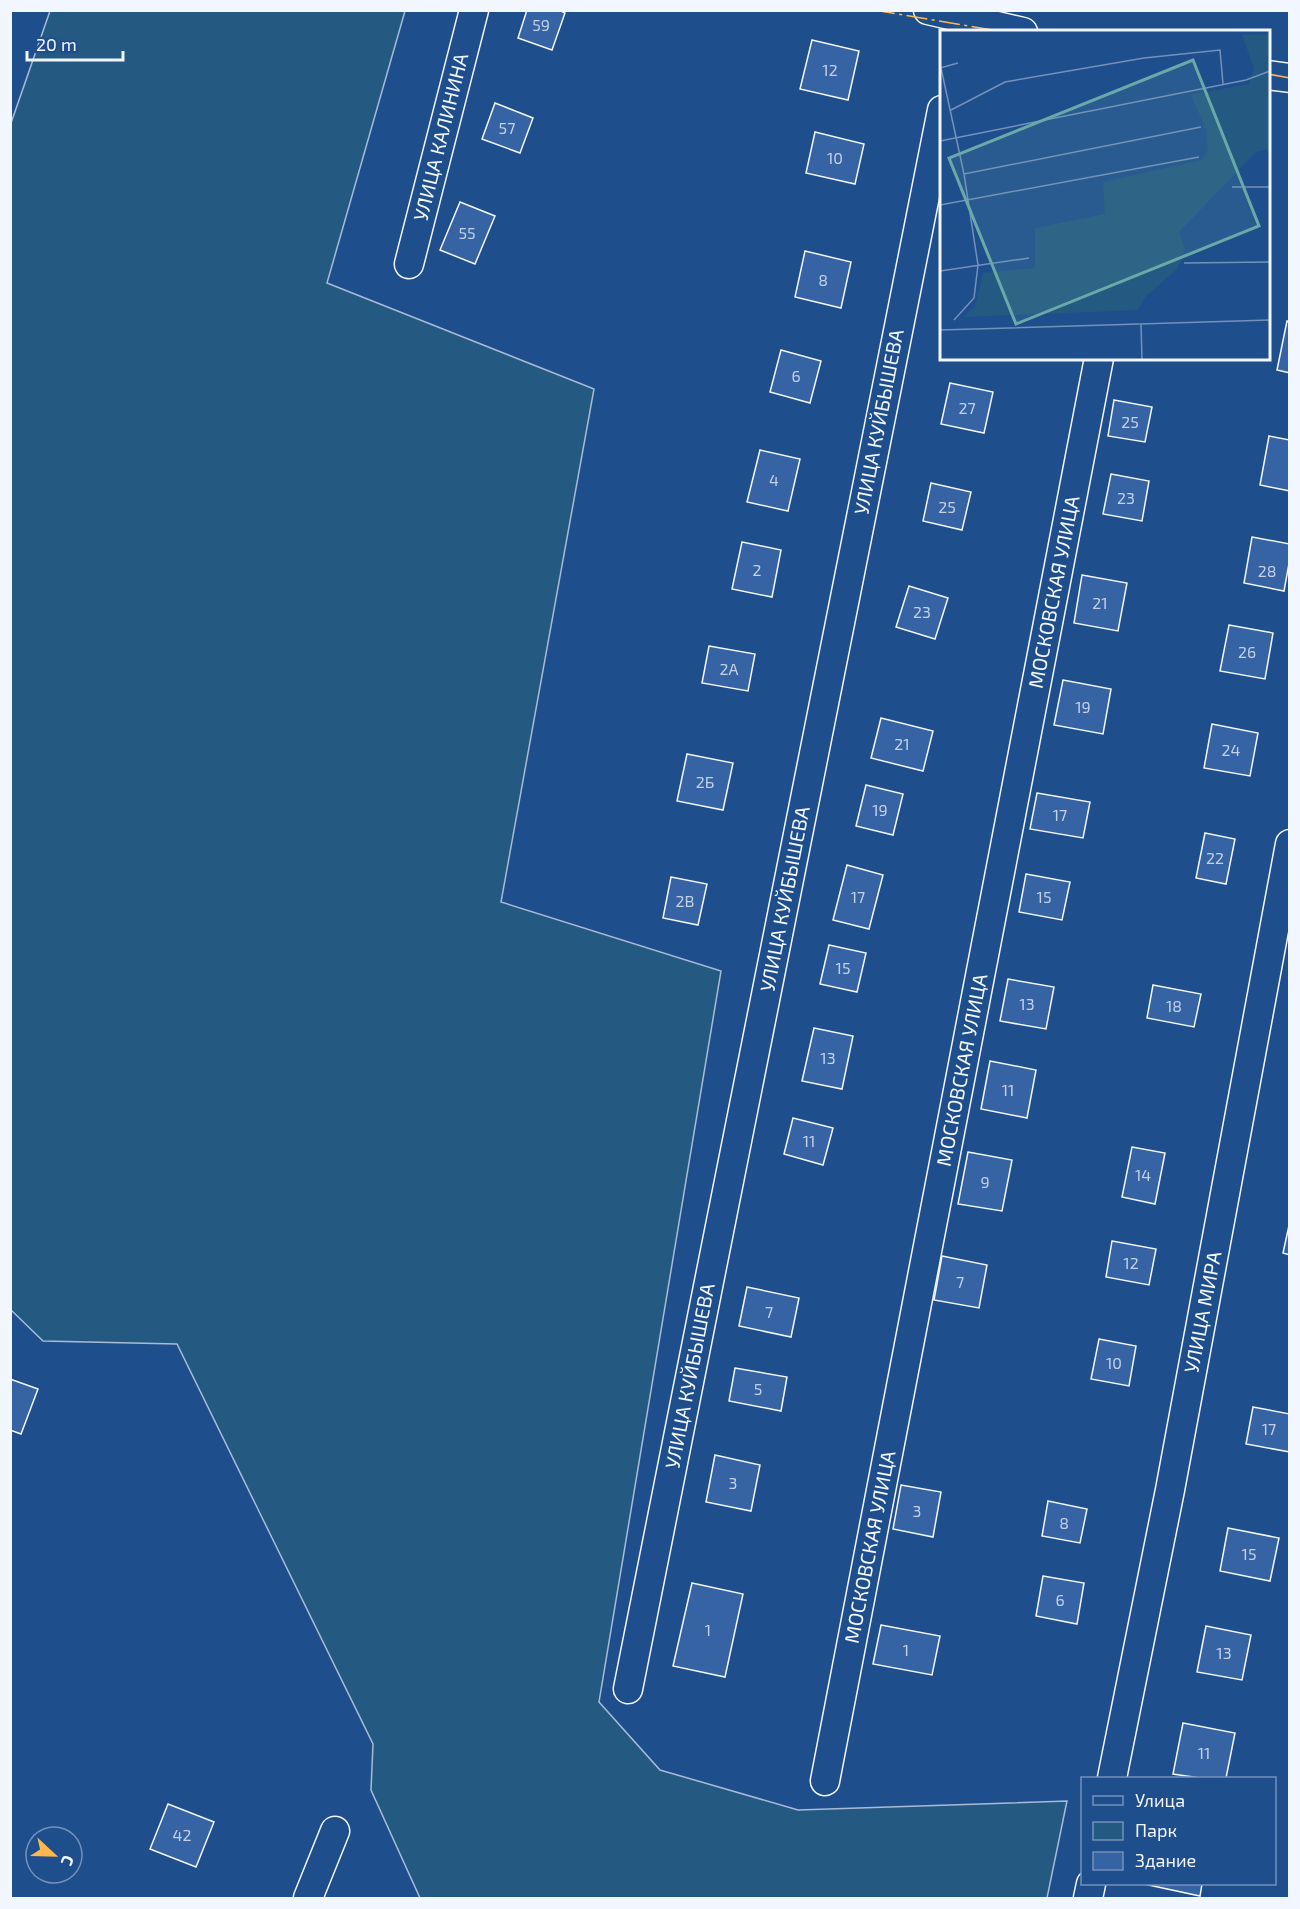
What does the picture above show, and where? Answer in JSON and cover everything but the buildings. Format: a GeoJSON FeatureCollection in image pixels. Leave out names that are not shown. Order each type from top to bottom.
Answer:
{"type":"FeatureCollection","features":[{"type":"Feature","properties":{"kind":"street","name":"УЛИЦА КАЛИНИНА"},"geometry":{"type":"LineString","coordinates":[[409,264],[474,10]]}},
{"type":"Feature","properties":{"kind":"street"},"geometry":{"type":"LineString","coordinates":[[928,10],[959,20],[1012,30]]}},
{"type":"Feature","properties":{"kind":"street"},"geometry":{"type":"LineString","coordinates":[[1270,75],[1290,78]]}},
{"type":"Feature","properties":{"kind":"street","name":"УЛИЦА КУЙБЫШЕВА"},"geometry":{"type":"LineString","coordinates":[[628,1689],[940,120]]}},
{"type":"Feature","properties":{"kind":"street","name":"МОСКОВСКАЯ УЛИЦА"},"geometry":{"type":"LineString","coordinates":[[825,1781],[1099,360]]}},
{"type":"Feature","properties":{"kind":"street","name":"УЛИЦА МИРА"},"geometry":{"type":"LineString","coordinates":[[1112,1777],[1172,1479],[1290,844]]}},
{"type":"Feature","properties":{"kind":"street"},"geometry":{"type":"LineString","coordinates":[[308,1899],[335,1831]]}},
{"type":"Feature","properties":{"kind":"green space"},"geometry":{"type":"Polygon","coordinates":[[[50,11],[405,11],[327,283],[594,389],[501,902],[721,971],[599,1702],[660,1770],[798,1810],[1067,1801],[1047,1898],[420,1898],[371,1790],[373,1744],[177,1344],[43,1341],[11,1310],[10,126],[50,11]]]}},
{"type":"Feature","properties":{"kind":"power"},"geometry":{"type":"LineString","coordinates":[[874,10],[992,30]]}},
{"type":"Feature","properties":{"kind":"power"},"geometry":{"type":"LineString","coordinates":[[1270,74],[1290,78]]}}]}
